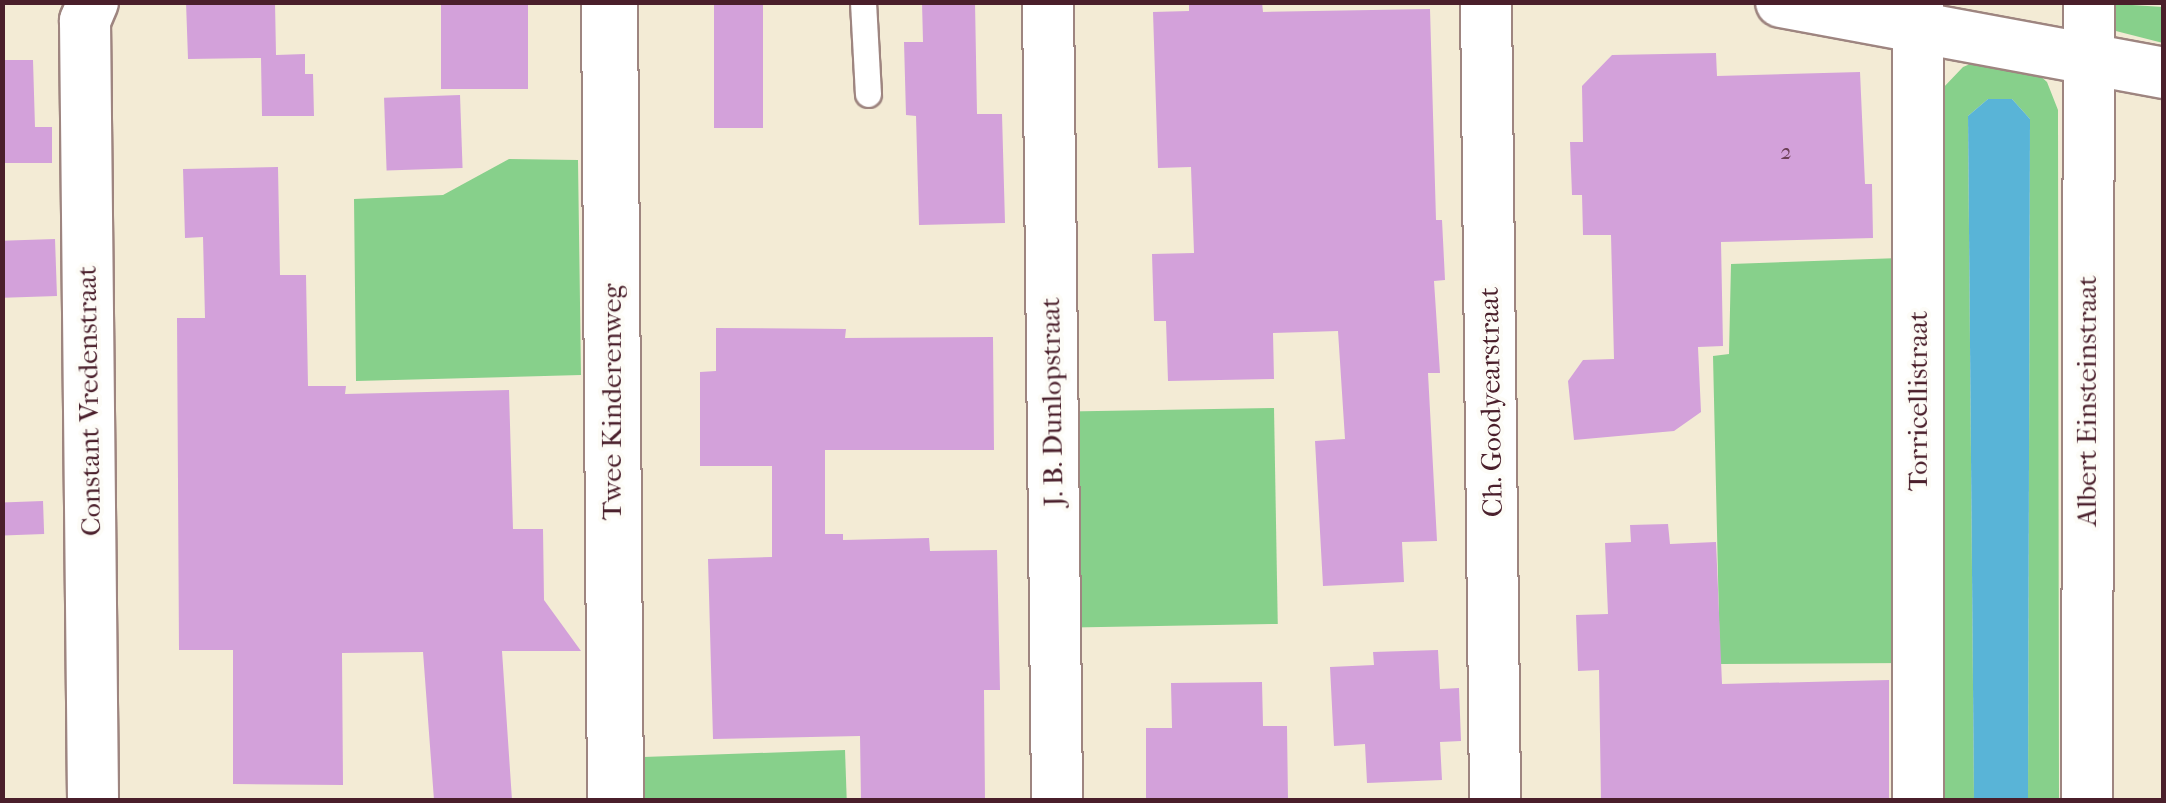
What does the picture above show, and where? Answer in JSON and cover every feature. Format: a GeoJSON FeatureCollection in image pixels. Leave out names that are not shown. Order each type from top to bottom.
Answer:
{"type":"FeatureCollection","features":[{"type":"Feature","properties":{"kind":"street","name":"Constant Vredenstraat"},"geometry":{"type":"LineString","coordinates":[[93,2],[85,21],[94,800]]}},
{"type":"Feature","properties":{"kind":"street","name":"Twee Kinderenweg"},"geometry":{"type":"LineString","coordinates":[[609,2],[615,800]]}},
{"type":"Feature","properties":{"kind":"street","name":"J. B. Dunlopstraat"},"geometry":{"type":"LineString","coordinates":[[1048,2],[1057,800]]}},
{"type":"Feature","properties":{"kind":"street","name":"Ch. Goodyearstraat"},"geometry":{"type":"LineString","coordinates":[[1486,2],[1495,800]]}},
{"type":"Feature","properties":{"kind":"street"},"geometry":{"type":"LineString","coordinates":[[1781,2],[1918,14],[2086,61],[2164,73]]}},
{"type":"Feature","properties":{"kind":"street","name":"Albert Einsteinstraat"},"geometry":{"type":"LineString","coordinates":[[2087,800],[2089,2]]}},
{"type":"Feature","properties":{"kind":"street","name":"Torricellistraat"},"geometry":{"type":"LineString","coordinates":[[1918,14],[1918,800]]}},
{"type":"Feature","properties":{"kind":"lane"},"geometry":{"type":"LineString","coordinates":[[863,2],[868,94]]}},
{"type":"Feature","properties":{"kind":"green space"},"geometry":{"type":"Polygon","coordinates":[[[2101,3],[2163,7],[2163,43],[2112,30],[2101,3]]]}},
{"type":"Feature","properties":{"kind":"green space"},"geometry":{"type":"Polygon","coordinates":[[[1982,59],[2029,66],[2047,82],[2058,110],[2059,800],[2028,800],[2030,119],[2012,99],[1988,99],[1968,116],[1974,800],[1944,800],[1942,89],[1963,67],[1982,59]]]}},
{"type":"Feature","properties":{"kind":"green space"},"geometry":{"type":"Polygon","coordinates":[[[509,159],[578,160],[581,375],[356,381],[354,199],[443,195],[509,159]]]}},
{"type":"Feature","properties":{"kind":"green space"},"geometry":{"type":"Polygon","coordinates":[[[1900,258],[1907,663],[1720,664],[1713,356],[1729,354],[1731,264],[1900,258]]]}},
{"type":"Feature","properties":{"kind":"green space"},"geometry":{"type":"Polygon","coordinates":[[[1274,408],[1278,624],[1073,628],[1069,412],[1274,408]]]}},
{"type":"Feature","properties":{"kind":"green space"},"geometry":{"type":"Polygon","coordinates":[[[845,750],[847,800],[645,800],[643,757],[845,750]]]}},
{"type":"Feature","properties":{"kind":"water"},"geometry":{"type":"Polygon","coordinates":[[[1988,99],[2012,99],[2030,119],[2028,800],[1974,800],[1968,116],[1988,99]]]}},
{"type":"Feature","properties":{"kind":"building"},"geometry":{"type":"Polygon","coordinates":[[[186,2],[275,2],[276,55],[305,54],[305,74],[313,74],[314,116],[262,116],[261,58],[188,59],[186,2]]]}},
{"type":"Feature","properties":{"kind":"building"},"geometry":{"type":"Polygon","coordinates":[[[441,2],[528,2],[528,89],[441,89],[441,2]]]}},
{"type":"Feature","properties":{"kind":"building"},"geometry":{"type":"Polygon","coordinates":[[[714,2],[763,2],[763,128],[714,128],[714,2]]]}},
{"type":"Feature","properties":{"kind":"building"},"geometry":{"type":"Polygon","coordinates":[[[922,2],[975,2],[977,114],[1002,114],[1005,223],[919,225],[916,116],[906,115],[904,42],[923,42],[922,2]]]}},
{"type":"Feature","properties":{"kind":"building"},"geometry":{"type":"Polygon","coordinates":[[[1189,2],[1262,2],[1263,12],[1430,9],[1436,220],[1442,220],[1445,280],[1434,281],[1440,373],[1428,373],[1437,541],[1402,542],[1404,582],[1323,586],[1315,441],[1345,439],[1338,331],[1273,333],[1274,379],[1168,381],[1166,321],[1154,321],[1152,254],[1194,253],[1191,167],[1158,168],[1153,12],[1189,11],[1189,2]]]}},
{"type":"Feature","properties":{"kind":"building"},"geometry":{"type":"Polygon","coordinates":[[[1716,53],[1717,76],[1860,72],[1865,184],[1872,184],[1873,238],[1721,242],[1723,346],[1698,347],[1701,412],[1674,431],[1574,440],[1568,381],[1583,360],[1614,359],[1611,235],[1583,235],[1582,195],[1572,195],[1570,142],[1583,142],[1582,86],[1612,55],[1716,53]]]}},
{"type":"Feature","properties":{"kind":"building"},"geometry":{"type":"Polygon","coordinates":[[[2,60],[33,60],[35,127],[52,127],[52,163],[2,163],[2,60]]]}},
{"type":"Feature","properties":{"kind":"building"},"geometry":{"type":"Polygon","coordinates":[[[460,95],[463,168],[387,171],[384,98],[460,95]]]}},
{"type":"Feature","properties":{"kind":"building"},"geometry":{"type":"Polygon","coordinates":[[[278,167],[280,275],[306,275],[308,386],[346,386],[345,394],[509,390],[513,529],[543,529],[544,600],[581,651],[502,651],[512,800],[434,800],[423,652],[342,653],[343,785],[233,784],[233,650],[179,650],[177,318],[205,318],[203,237],[185,238],[183,169],[278,167]]]}},
{"type":"Feature","properties":{"kind":"building"},"geometry":{"type":"Polygon","coordinates":[[[55,239],[57,296],[4,298],[2,241],[55,239]]]}},
{"type":"Feature","properties":{"kind":"building"},"geometry":{"type":"Polygon","coordinates":[[[716,328],[846,329],[845,338],[993,337],[994,450],[825,450],[825,534],[843,534],[843,540],[929,538],[930,551],[997,550],[1000,690],[984,690],[985,800],[861,800],[860,736],[713,739],[708,559],[772,557],[772,466],[700,466],[700,372],[716,371],[716,328]]]}},
{"type":"Feature","properties":{"kind":"building"},"geometry":{"type":"Polygon","coordinates":[[[43,501],[44,534],[3,535],[2,502],[43,501]]]}},
{"type":"Feature","properties":{"kind":"building"},"geometry":{"type":"Polygon","coordinates":[[[1668,524],[1670,544],[1716,542],[1722,684],[1889,680],[1889,800],[1601,800],[1599,670],[1578,671],[1576,615],[1608,614],[1605,543],[1631,542],[1630,525],[1668,524]]]}},
{"type":"Feature","properties":{"kind":"building"},"geometry":{"type":"Polygon","coordinates":[[[1438,650],[1440,689],[1459,688],[1461,741],[1440,742],[1442,780],[1367,783],[1365,744],[1334,746],[1330,667],[1374,665],[1373,652],[1438,650]]]}},
{"type":"Feature","properties":{"kind":"building"},"geometry":{"type":"Polygon","coordinates":[[[1262,682],[1263,726],[1287,726],[1288,800],[1146,800],[1146,728],[1172,728],[1171,683],[1262,682]]]}}]}
